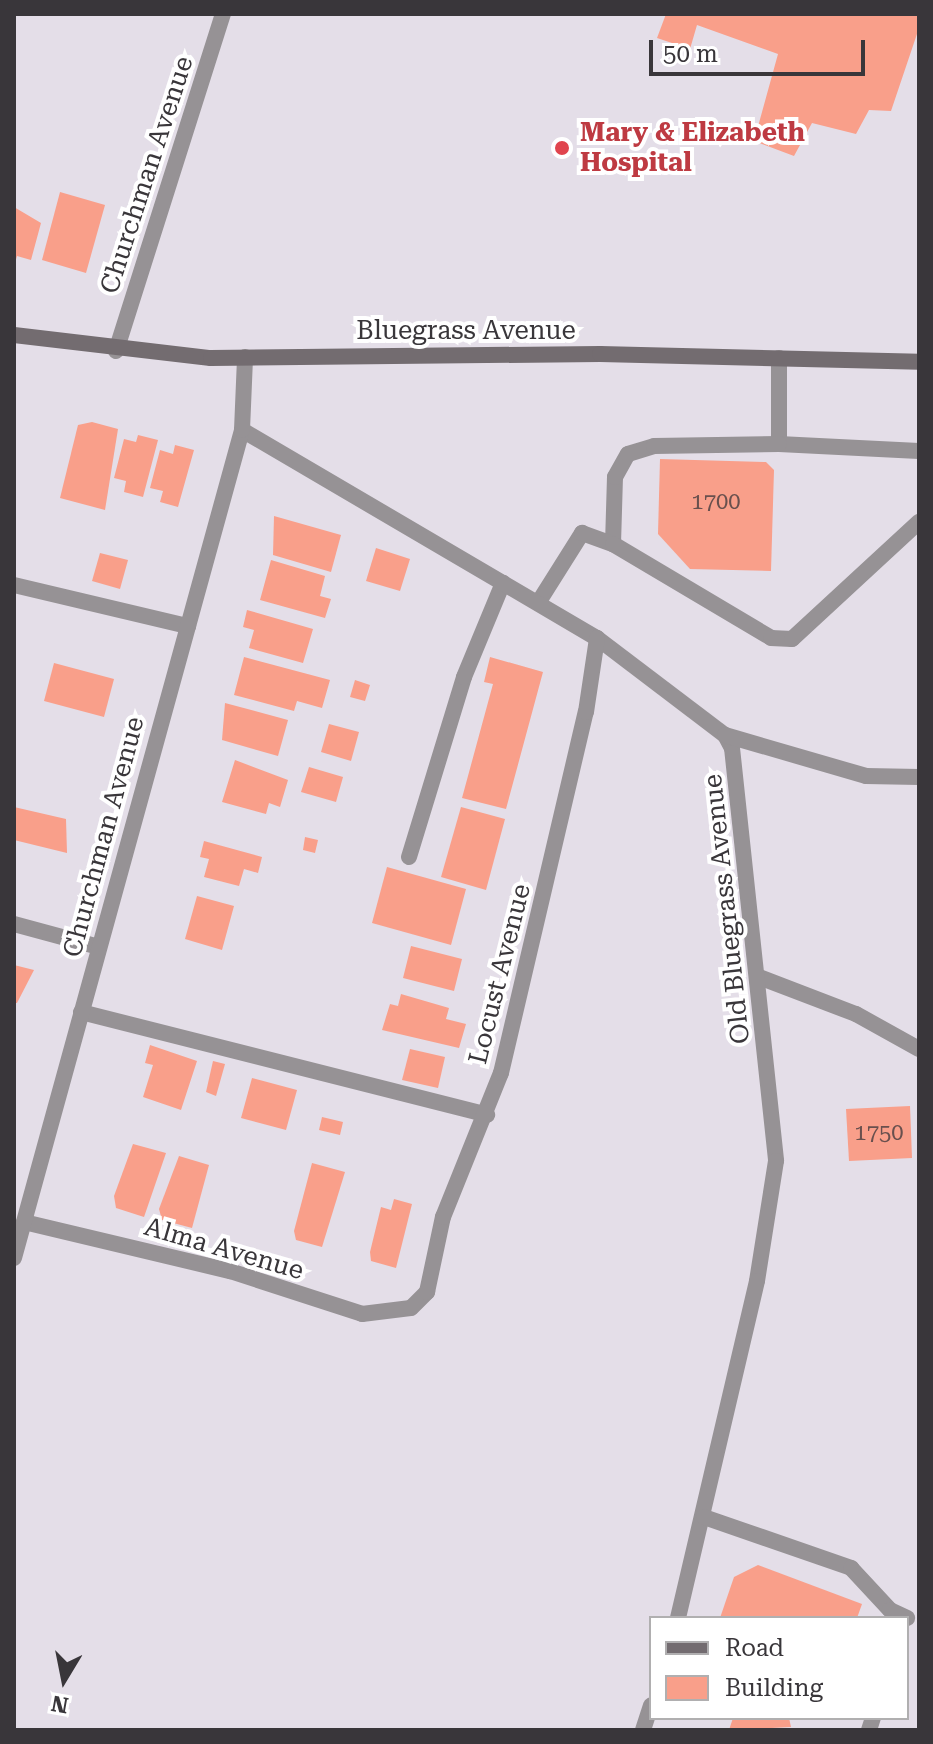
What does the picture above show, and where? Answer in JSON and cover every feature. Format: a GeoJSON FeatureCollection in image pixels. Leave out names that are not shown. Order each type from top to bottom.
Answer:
{"type":"FeatureCollection","features":[{"type":"Feature","properties":{"kind":"street","name":"Churchman Avenue"},"geometry":{"type":"LineString","coordinates":[[116,351],[223,14]]}},
{"type":"Feature","properties":{"kind":"street","name":"Bluegrass Avenue"},"geometry":{"type":"LineString","coordinates":[[14,335],[116,351],[245,357],[779,358],[919,362]]}},
{"type":"Feature","properties":{"kind":"street"},"geometry":{"type":"LineString","coordinates":[[242,430],[245,357]]}},
{"type":"Feature","properties":{"kind":"street"},"geometry":{"type":"LineString","coordinates":[[779,358],[779,444]]}},
{"type":"Feature","properties":{"kind":"street","name":"Churchman Avenue"},"geometry":{"type":"LineString","coordinates":[[14,1258],[242,430]]}},
{"type":"Feature","properties":{"kind":"street","name":"Old Bluegrass Avenue"},"geometry":{"type":"LineString","coordinates":[[242,430],[597,638],[725,735],[737,769],[776,1161],[757,1281],[679,1616]]}},
{"type":"Feature","properties":{"kind":"street"},"geometry":{"type":"LineString","coordinates":[[613,544],[615,477],[628,454],[654,446],[779,444],[919,451]]}},
{"type":"Feature","properties":{"kind":"street"},"geometry":{"type":"LineString","coordinates":[[538,603],[582,533],[613,544],[781,641],[792,639],[919,522]]}},
{"type":"Feature","properties":{"kind":"street"},"geometry":{"type":"LineString","coordinates":[[409,857],[464,677],[503,583]]}},
{"type":"Feature","properties":{"kind":"street"},"geometry":{"type":"LineString","coordinates":[[14,585],[188,626]]}},
{"type":"Feature","properties":{"kind":"street","name":"Locust Avenue"},"geometry":{"type":"LineString","coordinates":[[411,1308],[427,1292],[443,1217],[487,1115],[547,888],[597,638]]}},
{"type":"Feature","properties":{"kind":"street"},"geometry":{"type":"LineString","coordinates":[[725,735],[866,776],[919,777]]}},
{"type":"Feature","properties":{"kind":"street"},"geometry":{"type":"LineString","coordinates":[[14,924],[99,947]]}},
{"type":"Feature","properties":{"kind":"street"},"geometry":{"type":"LineString","coordinates":[[759,977],[856,1014],[919,1049]]}},
{"type":"Feature","properties":{"kind":"street"},"geometry":{"type":"LineString","coordinates":[[81,1012],[487,1115]]}},
{"type":"Feature","properties":{"kind":"street","name":"Alma Avenue"},"geometry":{"type":"LineString","coordinates":[[24,1222],[230,1271],[362,1314],[411,1308]]}},
{"type":"Feature","properties":{"kind":"street"},"geometry":{"type":"LineString","coordinates":[[704,1517],[851,1568],[905,1616]]}},
{"type":"Feature","properties":{"kind":"building"},"geometry":{"type":"Polygon","coordinates":[[[666,14],[919,14],[919,28],[891,111],[869,110],[856,134],[812,123],[794,156],[754,141],[778,54],[697,25],[690,49],[657,38],[666,14]]]}},
{"type":"Feature","properties":{"kind":"building"},"geometry":{"type":"Polygon","coordinates":[[[60,192],[105,205],[86,273],[42,260],[60,192]]]}},
{"type":"Feature","properties":{"kind":"building"},"geometry":{"type":"Polygon","coordinates":[[[14,207],[41,223],[31,260],[17,256],[15,263],[14,207]]]}},
{"type":"Feature","properties":{"kind":"building"},"geometry":{"type":"Polygon","coordinates":[[[92,422],[118,429],[105,510],[60,498],[78,425],[92,422]]]}},
{"type":"Feature","properties":{"kind":"building"},"geometry":{"type":"Polygon","coordinates":[[[138,435],[158,440],[143,497],[124,492],[126,481],[114,478],[124,439],[136,442],[138,435]]]}},
{"type":"Feature","properties":{"kind":"building"},"geometry":{"type":"Polygon","coordinates":[[[175,445],[194,450],[178,507],[160,502],[163,491],[150,488],[160,450],[173,454],[175,445]]]}},
{"type":"Feature","properties":{"kind":"building"},"geometry":{"type":"Polygon","coordinates":[[[660,459],[766,462],[774,470],[771,571],[690,569],[658,534],[660,459]]]}},
{"type":"Feature","properties":{"kind":"building"},"geometry":{"type":"Polygon","coordinates":[[[274,516],[341,535],[331,572],[273,555],[274,516]]]}},
{"type":"Feature","properties":{"kind":"building"},"geometry":{"type":"Polygon","coordinates":[[[376,548],[410,559],[400,591],[366,581],[376,548]]]}},
{"type":"Feature","properties":{"kind":"building"},"geometry":{"type":"Polygon","coordinates":[[[100,553],[128,560],[120,589],[92,581],[100,553]]]}},
{"type":"Feature","properties":{"kind":"building"},"geometry":{"type":"Polygon","coordinates":[[[271,560],[325,576],[320,596],[331,599],[325,618],[260,600],[271,560]]]}},
{"type":"Feature","properties":{"kind":"building"},"geometry":{"type":"Polygon","coordinates":[[[247,610],[313,629],[303,663],[249,648],[254,630],[243,627],[247,610]]]}},
{"type":"Feature","properties":{"kind":"building"},"geometry":{"type":"Polygon","coordinates":[[[244,657],[330,680],[322,708],[297,701],[294,711],[234,695],[244,657]]]}},
{"type":"Feature","properties":{"kind":"building"},"geometry":{"type":"Polygon","coordinates":[[[490,657],[543,672],[506,809],[462,798],[493,684],[484,682],[490,657]]]}},
{"type":"Feature","properties":{"kind":"building"},"geometry":{"type":"Polygon","coordinates":[[[54,663],[114,679],[104,717],[44,701],[54,663]]]}},
{"type":"Feature","properties":{"kind":"building"},"geometry":{"type":"Polygon","coordinates":[[[355,680],[370,685],[365,701],[350,697],[355,680]]]}},
{"type":"Feature","properties":{"kind":"building"},"geometry":{"type":"Polygon","coordinates":[[[225,703],[288,720],[278,756],[222,740],[225,703]]]}},
{"type":"Feature","properties":{"kind":"building"},"geometry":{"type":"Polygon","coordinates":[[[329,724],[359,732],[351,761],[321,752],[329,724]]]}},
{"type":"Feature","properties":{"kind":"building"},"geometry":{"type":"Polygon","coordinates":[[[235,760],[288,780],[280,807],[269,803],[266,814],[222,802],[235,760]]]}},
{"type":"Feature","properties":{"kind":"building"},"geometry":{"type":"Polygon","coordinates":[[[309,767],[343,777],[336,802],[301,792],[309,767]]]}},
{"type":"Feature","properties":{"kind":"building"},"geometry":{"type":"Polygon","coordinates":[[[14,807],[66,819],[67,853],[14,840],[14,807]]]}},
{"type":"Feature","properties":{"kind":"building"},"geometry":{"type":"Polygon","coordinates":[[[461,807],[505,819],[486,890],[441,877],[461,807]]]}},
{"type":"Feature","properties":{"kind":"building"},"geometry":{"type":"Polygon","coordinates":[[[305,837],[318,840],[315,853],[303,850],[305,837]]]}},
{"type":"Feature","properties":{"kind":"building"},"geometry":{"type":"Polygon","coordinates":[[[204,841],[262,857],[258,873],[244,869],[239,886],[204,877],[209,859],[200,857],[204,841]]]}},
{"type":"Feature","properties":{"kind":"building"},"geometry":{"type":"Polygon","coordinates":[[[387,867],[466,889],[451,945],[372,923],[387,867]]]}},
{"type":"Feature","properties":{"kind":"building"},"geometry":{"type":"Polygon","coordinates":[[[197,896],[234,906],[222,950],[185,939],[197,896]]]}},
{"type":"Feature","properties":{"kind":"building"},"geometry":{"type":"Polygon","coordinates":[[[411,946],[462,959],[454,991],[403,978],[411,946]]]}},
{"type":"Feature","properties":{"kind":"building"},"geometry":{"type":"Polygon","coordinates":[[[14,965],[34,970],[17,1003],[14,1003],[14,965]]]}},
{"type":"Feature","properties":{"kind":"building"},"geometry":{"type":"Polygon","coordinates":[[[401,994],[449,1008],[446,1019],[466,1024],[459,1048],[382,1030],[390,1004],[398,1006],[401,994]]]}},
{"type":"Feature","properties":{"kind":"building"},"geometry":{"type":"Polygon","coordinates":[[[150,1045],[197,1061],[181,1110],[143,1097],[153,1065],[145,1063],[150,1045]]]}},
{"type":"Feature","properties":{"kind":"building"},"geometry":{"type":"Polygon","coordinates":[[[410,1049],[445,1057],[438,1088],[402,1080],[410,1049]]]}},
{"type":"Feature","properties":{"kind":"building"},"geometry":{"type":"Polygon","coordinates":[[[213,1061],[225,1064],[216,1096],[206,1092],[213,1061]]]}},
{"type":"Feature","properties":{"kind":"building"},"geometry":{"type":"Polygon","coordinates":[[[252,1078],[297,1090],[286,1130],[241,1118],[252,1078]]]}},
{"type":"Feature","properties":{"kind":"building"},"geometry":{"type":"Polygon","coordinates":[[[910,1106],[912,1158],[849,1161],[846,1109],[910,1106]]]}},
{"type":"Feature","properties":{"kind":"building"},"geometry":{"type":"Polygon","coordinates":[[[322,1117],[343,1122],[340,1135],[319,1130],[322,1117]]]}},
{"type":"Feature","properties":{"kind":"building"},"geometry":{"type":"Polygon","coordinates":[[[133,1144],[166,1153],[144,1217],[116,1208],[114,1196],[133,1144]]]}},
{"type":"Feature","properties":{"kind":"building"},"geometry":{"type":"Polygon","coordinates":[[[179,1156],[209,1165],[192,1228],[162,1220],[159,1209],[179,1156]]]}},
{"type":"Feature","properties":{"kind":"building"},"geometry":{"type":"Polygon","coordinates":[[[312,1163],[345,1172],[322,1247],[296,1240],[294,1231],[312,1163]]]}},
{"type":"Feature","properties":{"kind":"building"},"geometry":{"type":"Polygon","coordinates":[[[394,1199],[412,1204],[396,1268],[371,1261],[370,1252],[381,1207],[391,1210],[394,1199]]]}},
{"type":"Feature","properties":{"kind":"building"},"geometry":{"type":"Polygon","coordinates":[[[758,1565],[862,1604],[858,1616],[721,1616],[734,1577],[758,1565]]]}},
{"type":"Feature","properties":{"kind":"building"},"geometry":{"type":"Polygon","coordinates":[[[732,1720],[789,1720],[791,1727],[729,1730],[732,1720]]]}},
{"type":"Feature","properties":{"kind":"place","name":"Mary & Elizabeth Hospital"},"geometry":{"type":"Point","coordinates":[562,148]}}]}
